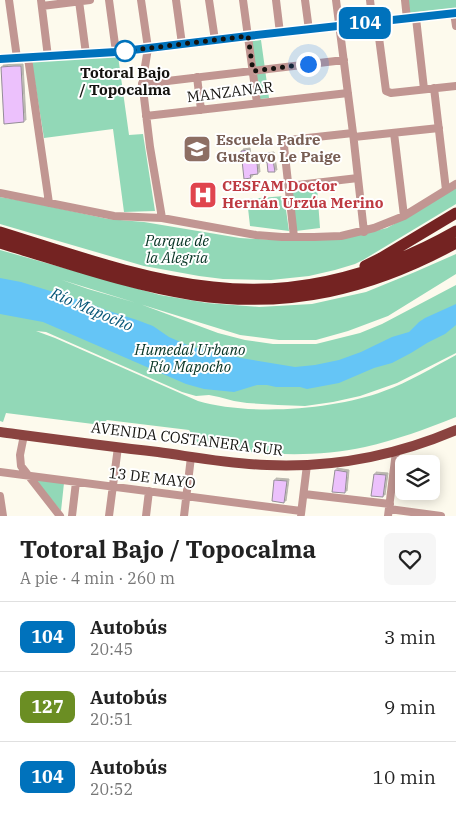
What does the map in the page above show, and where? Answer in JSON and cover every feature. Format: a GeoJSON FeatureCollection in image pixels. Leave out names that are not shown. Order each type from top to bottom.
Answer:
{"type":"FeatureCollection","features":[{"type":"Feature","properties":{"kind":"highway"},"geometry":{"type":"LineString","coordinates":[[323,283],[375,261],[456,213]]}},
{"type":"Feature","properties":{"kind":"highway"},"geometry":{"type":"LineString","coordinates":[[0,232],[143,274],[204,286],[259,290],[323,283],[364,273],[421,250],[456,231]]}},
{"type":"Feature","properties":{"kind":"highway"},"geometry":{"type":"LineString","coordinates":[[0,243],[155,287],[193,295],[248,300],[279,299],[341,290],[396,272],[456,244]]}},
{"type":"Feature","properties":{"kind":"main road","name":"AVENIDA COSTANERA SUR"},"geometry":{"type":"LineString","coordinates":[[0,432],[249,464],[307,466],[362,460],[396,452],[456,430]]}},
{"type":"Feature","properties":{"kind":"street"},"geometry":{"type":"LineString","coordinates":[[9,0],[17,58]]}},
{"type":"Feature","properties":{"kind":"street"},"geometry":{"type":"LineString","coordinates":[[48,56],[41,3],[90,0]]}},
{"type":"Feature","properties":{"kind":"street"},"geometry":{"type":"LineString","coordinates":[[109,0],[116,52]]}},
{"type":"Feature","properties":{"kind":"street"},"geometry":{"type":"LineString","coordinates":[[141,0],[148,48],[142,84],[162,218]]}},
{"type":"Feature","properties":{"kind":"street"},"geometry":{"type":"LineString","coordinates":[[176,0],[182,44]]}},
{"type":"Feature","properties":{"kind":"street"},"geometry":{"type":"LineString","coordinates":[[209,0],[215,40]]}},
{"type":"Feature","properties":{"kind":"street"},"geometry":{"type":"LineString","coordinates":[[244,0],[257,103]]}},
{"type":"Feature","properties":{"kind":"street"},"geometry":{"type":"LineString","coordinates":[[276,0],[280,33]]}},
{"type":"Feature","properties":{"kind":"street"},"geometry":{"type":"LineString","coordinates":[[305,0],[309,30]]}},
{"type":"Feature","properties":{"kind":"street"},"geometry":{"type":"LineString","coordinates":[[336,0],[364,232]]}},
{"type":"Feature","properties":{"kind":"street"},"geometry":{"type":"LineString","coordinates":[[370,0],[374,22],[378,30],[384,88],[387,92],[456,86]]}},
{"type":"Feature","properties":{"kind":"street"},"geometry":{"type":"LineString","coordinates":[[405,0],[412,18],[424,89]]}},
{"type":"Feature","properties":{"kind":"street"},"geometry":{"type":"LineString","coordinates":[[79,1],[86,54]]}},
{"type":"Feature","properties":{"kind":"street"},"geometry":{"type":"LineString","coordinates":[[0,59],[116,52],[455,13],[456,26]]}},
{"type":"Feature","properties":{"kind":"street"},"geometry":{"type":"LineString","coordinates":[[28,58],[49,203]]}},
{"type":"Feature","properties":{"kind":"street"},"geometry":{"type":"LineString","coordinates":[[142,84],[344,60]]}},
{"type":"Feature","properties":{"kind":"street"},"geometry":{"type":"LineString","coordinates":[[197,77],[201,110]]}},
{"type":"Feature","properties":{"kind":"street"},"geometry":{"type":"LineString","coordinates":[[434,88],[446,190]]}},
{"type":"Feature","properties":{"kind":"street","name":"MANZANAR"},"geometry":{"type":"LineString","coordinates":[[146,116],[348,93]]}},
{"type":"Feature","properties":{"kind":"street"},"geometry":{"type":"LineString","coordinates":[[294,237],[285,142],[289,140],[439,128]]}},
{"type":"Feature","properties":{"kind":"street"},"geometry":{"type":"LineString","coordinates":[[394,133],[404,216]]}},
{"type":"Feature","properties":{"kind":"street"},"geometry":{"type":"LineString","coordinates":[[289,186],[358,178]]}},
{"type":"Feature","properties":{"kind":"street"},"geometry":{"type":"LineString","coordinates":[[0,193],[114,216],[162,218],[250,234],[334,237],[364,232],[388,223],[404,216],[456,184]]}},
{"type":"Feature","properties":{"kind":"street"},"geometry":{"type":"LineString","coordinates":[[24,435],[21,466],[60,516]]}},
{"type":"Feature","properties":{"kind":"street"},"geometry":{"type":"LineString","coordinates":[[109,516],[118,447]]}},
{"type":"Feature","properties":{"kind":"street"},"geometry":{"type":"LineString","coordinates":[[389,510],[396,452]]}},
{"type":"Feature","properties":{"kind":"street"},"geometry":{"type":"LineString","coordinates":[[184,516],[191,457]]}},
{"type":"Feature","properties":{"kind":"street"},"geometry":{"type":"LineString","coordinates":[[301,513],[307,466]]}},
{"type":"Feature","properties":{"kind":"street","name":"13 DE MAYO"},"geometry":{"type":"LineString","coordinates":[[0,472],[301,513]]}},
{"type":"Feature","properties":{"kind":"street"},"geometry":{"type":"LineString","coordinates":[[72,516],[76,482]]}},
{"type":"Feature","properties":{"kind":"street"},"geometry":{"type":"LineString","coordinates":[[146,516],[149,491]]}},
{"type":"Feature","properties":{"kind":"street"},"geometry":{"type":"LineString","coordinates":[[304,494],[389,510],[441,516]]}},
{"type":"Feature","properties":{"kind":"street"},"geometry":{"type":"LineString","coordinates":[[0,496],[3,516]]}},
{"type":"Feature","properties":{"kind":"green space"},"geometry":{"type":"Polygon","coordinates":[[[407,0],[456,0],[456,8],[409,13],[407,0]]]}},
{"type":"Feature","properties":{"kind":"green space"},"geometry":{"type":"Polygon","coordinates":[[[261,40],[269,98],[260,99],[251,41],[261,40]]]}},
{"type":"Feature","properties":{"kind":"green space"},"geometry":{"type":"Polygon","coordinates":[[[118,56],[129,135],[143,134],[155,211],[124,212],[113,129],[44,138],[33,61],[118,56]]]}},
{"type":"Feature","properties":{"kind":"green space","name":"Parque de la Alegría"},"geometry":{"type":"Polygon","coordinates":[[[456,186],[456,204],[363,260],[335,270],[309,276],[271,280],[223,279],[144,266],[0,224],[0,197],[108,219],[144,222],[240,238],[275,240],[346,238],[387,228],[433,202],[456,186]]]}},
{"type":"Feature","properties":{"kind":"green space"},"geometry":{"type":"Polygon","coordinates":[[[317,187],[320,228],[296,231],[292,194],[294,190],[317,187]]]}},
{"type":"Feature","properties":{"kind":"green space"},"geometry":{"type":"Polygon","coordinates":[[[284,196],[289,231],[250,226],[247,199],[284,196]]]}},
{"type":"Feature","properties":{"kind":"green space","name":"Humedal Urbano Río Mapocho"},"geometry":{"type":"Polygon","coordinates":[[[0,250],[160,295],[207,303],[259,307],[312,304],[366,292],[456,254],[456,274],[388,316],[348,331],[316,340],[279,340],[240,335],[142,305],[218,333],[245,340],[273,344],[316,344],[360,333],[382,324],[456,285],[456,353],[397,383],[360,396],[333,402],[305,406],[278,405],[247,403],[209,395],[196,396],[182,392],[46,332],[36,331],[198,401],[219,406],[242,408],[291,409],[341,403],[364,398],[402,383],[456,355],[456,417],[411,434],[365,447],[345,451],[303,454],[262,453],[200,446],[189,430],[107,420],[101,425],[6,413],[3,422],[0,421],[0,250]],[[62,280],[88,289],[135,303],[62,280]]]}},
{"type":"Feature","properties":{"kind":"green space"},"geometry":{"type":"Polygon","coordinates":[[[35,480],[64,483],[61,511],[35,480]]]}},
{"type":"Feature","properties":{"kind":"water","name":"Río Mapocho"},"geometry":{"type":"Polygon","coordinates":[[[0,278],[21,282],[137,320],[153,326],[169,337],[192,347],[295,367],[339,360],[361,352],[392,337],[409,332],[425,318],[456,304],[456,325],[445,334],[392,363],[374,368],[339,383],[307,389],[257,385],[234,392],[204,389],[186,384],[43,322],[0,314],[0,278]]]}},
{"type":"Feature","properties":{"kind":"building"},"geometry":{"type":"Polygon","coordinates":[[[21,66],[24,122],[4,124],[1,67],[21,66]]]}},
{"type":"Feature","properties":{"kind":"building"},"geometry":{"type":"Polygon","coordinates":[[[248,150],[249,157],[272,154],[275,172],[268,172],[267,162],[257,163],[258,174],[250,175],[251,178],[244,179],[241,151],[248,150]]]}},
{"type":"Feature","properties":{"kind":"building"},"geometry":{"type":"Polygon","coordinates":[[[335,470],[347,472],[345,493],[332,492],[335,470]]]}},
{"type":"Feature","properties":{"kind":"building"},"geometry":{"type":"Polygon","coordinates":[[[374,474],[386,475],[383,497],[371,496],[374,474]]]}},
{"type":"Feature","properties":{"kind":"building"},"geometry":{"type":"Polygon","coordinates":[[[274,480],[287,481],[284,503],[272,501],[274,480]]]}},
{"type":"Feature","properties":{"kind":"bus line","name":"104"},"geometry":{"type":"LineString","coordinates":[[0,59],[116,52],[456,13]]}},
{"type":"Feature","properties":{"kind":"place","name":"Totoral Bajo / Topocalma"},"geometry":{"type":"Point","coordinates":[125,51]}},
{"type":"Feature","properties":{"kind":"place","name":"Escuela Padre Gustavo Le Paige"},"geometry":{"type":"Point","coordinates":[197,149]}},
{"type":"Feature","properties":{"kind":"place","name":"CESFAM Doctor Hernán Urzúa Merino"},"geometry":{"type":"Point","coordinates":[203,195]}},
{"type":"Feature","properties":{"kind":"route"},"geometry":{"type":"LineString","coordinates":[[125,51],[248,36],[253,71],[308,64]]}}]}
